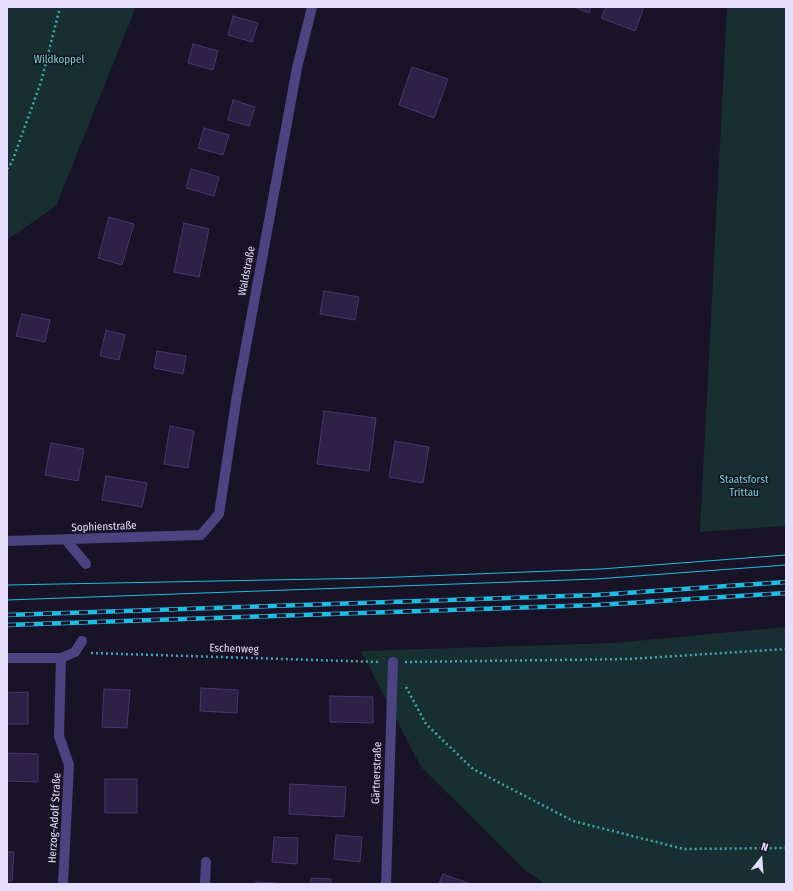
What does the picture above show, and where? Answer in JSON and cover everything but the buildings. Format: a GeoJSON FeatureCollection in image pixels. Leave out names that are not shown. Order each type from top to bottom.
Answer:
{"type":"FeatureCollection","features":[{"type":"Feature","properties":{"kind":"street","name":"Waldstraße"},"geometry":{"type":"LineString","coordinates":[[201,535],[219,514],[236,395],[296,76],[312,7]]}},
{"type":"Feature","properties":{"kind":"street","name":"Sophienstraße"},"geometry":{"type":"LineString","coordinates":[[7,541],[201,535]]}},
{"type":"Feature","properties":{"kind":"street"},"geometry":{"type":"LineString","coordinates":[[66,540],[86,564]]}},
{"type":"Feature","properties":{"kind":"street"},"geometry":{"type":"LineString","coordinates":[[7,658],[61,658],[75,652],[82,641]]}},
{"type":"Feature","properties":{"kind":"street","name":"Herzog-Adolf Straße"},"geometry":{"type":"LineString","coordinates":[[61,658],[59,736],[69,765],[63,884]]}},
{"type":"Feature","properties":{"kind":"street","name":"Gärtnerstraße"},"geometry":{"type":"LineString","coordinates":[[386,884],[393,662]]}},
{"type":"Feature","properties":{"kind":"street"},"geometry":{"type":"LineString","coordinates":[[205,884],[206,862]]}},
{"type":"Feature","properties":{"kind":"path"},"geometry":{"type":"LineString","coordinates":[[7,169],[12,162],[41,82],[60,7]]}},
{"type":"Feature","properties":{"kind":"path","name":"Eschenweg"},"geometry":{"type":"LineString","coordinates":[[75,652],[393,662],[630,659],[786,649]]}},
{"type":"Feature","properties":{"kind":"path"},"geometry":{"type":"LineString","coordinates":[[404,683],[426,724],[473,769],[573,821],[684,849],[786,848]]}},
{"type":"Feature","properties":{"kind":"green space","name":"Wildkoppel"},"geometry":{"type":"Polygon","coordinates":[[[7,7],[136,7],[56,206],[7,240],[7,7]]]}},
{"type":"Feature","properties":{"kind":"green space","name":"Staatsforst Trittau"},"geometry":{"type":"Polygon","coordinates":[[[727,7],[786,7],[786,526],[700,532],[727,7]]]}},
{"type":"Feature","properties":{"kind":"green space"},"geometry":{"type":"Polygon","coordinates":[[[786,627],[786,884],[545,884],[525,870],[421,767],[361,651],[613,643],[786,627]]]}},
{"type":"Feature","properties":{"kind":"tram line"},"geometry":{"type":"LineString","coordinates":[[7,585],[374,578],[601,569],[786,555]]}},
{"type":"Feature","properties":{"kind":"tram line"},"geometry":{"type":"LineString","coordinates":[[7,600],[596,579],[786,565]]}},
{"type":"Feature","properties":{"kind":"railway"},"geometry":{"type":"LineString","coordinates":[[7,615],[596,595],[786,582]]}},
{"type":"Feature","properties":{"kind":"railway"},"geometry":{"type":"LineString","coordinates":[[7,625],[597,605],[786,593]]}}]}
